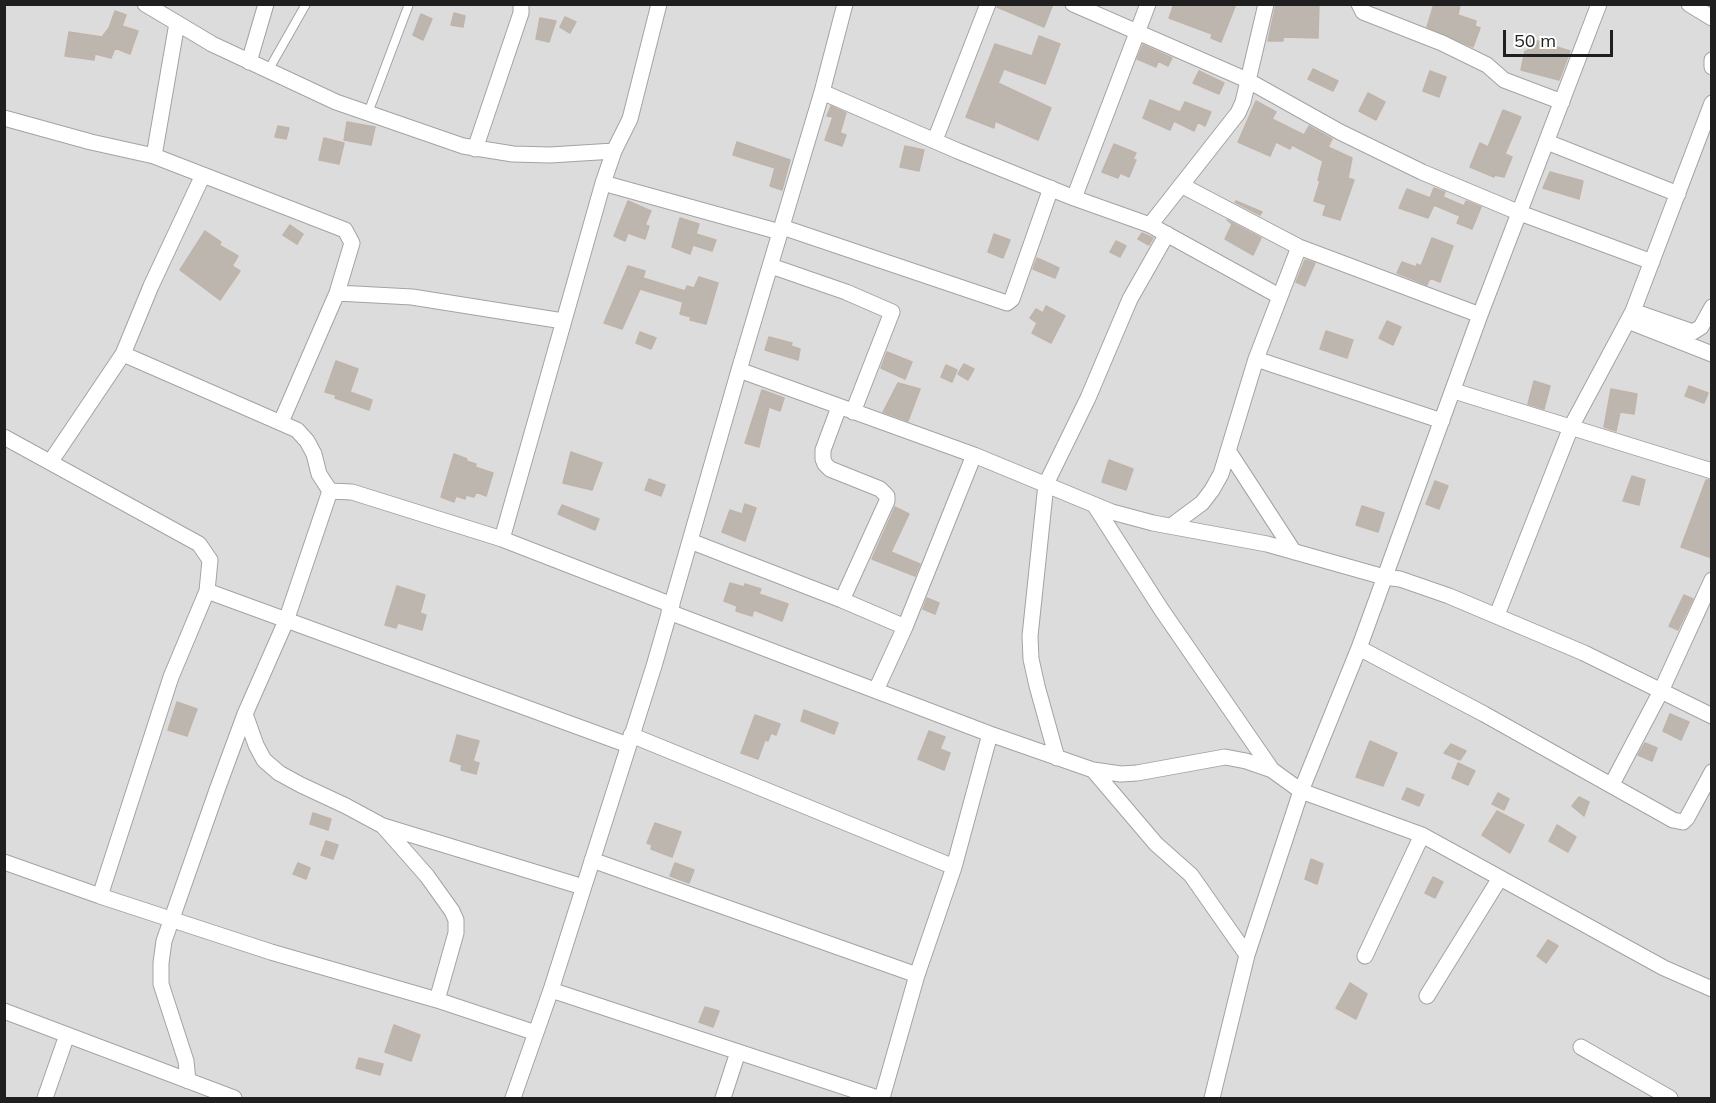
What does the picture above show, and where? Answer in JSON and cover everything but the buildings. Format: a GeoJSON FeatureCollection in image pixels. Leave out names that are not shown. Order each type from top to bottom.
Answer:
{"type":"FeatureCollection","features":[{"type":"Feature","properties":{"kind":"street"},"geometry":{"type":"LineString","coordinates":[[249,62],[266,4]]}},
{"type":"Feature","properties":{"kind":"street"},"geometry":{"type":"LineString","coordinates":[[475,149],[521,13],[521,4]]}},
{"type":"Feature","properties":{"kind":"street"},"geometry":{"type":"LineString","coordinates":[[502,539],[603,183],[614,151],[630,119],[659,4]]}},
{"type":"Feature","properties":{"kind":"street"},"geometry":{"type":"LineString","coordinates":[[513,1098],[551,990],[654,666],[822,92],[844,4]]}},
{"type":"Feature","properties":{"kind":"street"},"geometry":{"type":"LineString","coordinates":[[935,140],[988,4]]}},
{"type":"Feature","properties":{"kind":"street"},"geometry":{"type":"LineString","coordinates":[[1073,4],[1247,80],[1378,152],[1520,213],[1652,262]]}},
{"type":"Feature","properties":{"kind":"street"},"geometry":{"type":"LineString","coordinates":[[1074,198],[1148,4]]}},
{"type":"Feature","properties":{"kind":"street"},"geometry":{"type":"LineString","coordinates":[[1150,225],[1232,123],[1243,102],[1266,4]]}},
{"type":"Feature","properties":{"kind":"street"},"geometry":{"type":"LineString","coordinates":[[1359,4],[1363,12],[1442,43],[1487,65],[1504,80],[1562,102]]}},
{"type":"Feature","properties":{"kind":"street"},"geometry":{"type":"LineString","coordinates":[[1212,1098],[1247,955],[1301,791],[1359,648],[1480,315],[1599,4]]}},
{"type":"Feature","properties":{"kind":"street"},"geometry":{"type":"LineString","coordinates":[[1689,4],[1712,18]]}},
{"type":"Feature","properties":{"kind":"street"},"geometry":{"type":"LineString","coordinates":[[148,5],[212,44],[336,102],[464,147],[513,154],[550,155],[614,151]]}},
{"type":"Feature","properties":{"kind":"street"},"geometry":{"type":"LineString","coordinates":[[154,156],[177,23]]}},
{"type":"Feature","properties":{"kind":"street"},"geometry":{"type":"LineString","coordinates":[[1712,60],[1712,67]]}},
{"type":"Feature","properties":{"kind":"street"},"geometry":{"type":"LineString","coordinates":[[822,92],[1074,198],[1150,225],[1279,296]]}},
{"type":"Feature","properties":{"kind":"street"},"geometry":{"type":"LineString","coordinates":[[1497,615],[1571,427],[1631,316],[1712,103]]}},
{"type":"Feature","properties":{"kind":"street"},"geometry":{"type":"LineString","coordinates":[[4,118],[91,142],[154,156],[345,230],[352,243],[337,293],[281,422]]}},
{"type":"Feature","properties":{"kind":"street"},"geometry":{"type":"LineString","coordinates":[[1547,142],[1678,194]]}},
{"type":"Feature","properties":{"kind":"street"},"geometry":{"type":"LineString","coordinates":[[51,461],[123,354],[151,286],[202,175]]}},
{"type":"Feature","properties":{"kind":"street"},"geometry":{"type":"LineString","coordinates":[[603,183],[781,229],[1007,303],[1012,299],[1051,188]]}},
{"type":"Feature","properties":{"kind":"street"},"geometry":{"type":"LineString","coordinates":[[1180,185],[1299,247],[1480,315]]}},
{"type":"Feature","properties":{"kind":"street"},"geometry":{"type":"LineString","coordinates":[[1057,758],[1031,659],[1030,636],[1046,483],[1089,398],[1131,298],[1167,234]]}},
{"type":"Feature","properties":{"kind":"street"},"geometry":{"type":"LineString","coordinates":[[1171,526],[1202,503],[1221,474],[1256,359],[1299,247]]}},
{"type":"Feature","properties":{"kind":"street"},"geometry":{"type":"LineString","coordinates":[[771,266],[846,292],[892,312],[846,410],[823,450],[823,459],[830,469],[884,491],[887,501],[842,600]]}},
{"type":"Feature","properties":{"kind":"street"},"geometry":{"type":"LineString","coordinates":[[337,293],[412,297],[563,321]]}},
{"type":"Feature","properties":{"kind":"street"},"geometry":{"type":"LineString","coordinates":[[1631,316],[1693,332],[1701,327],[1712,307]]}},
{"type":"Feature","properties":{"kind":"street"},"geometry":{"type":"LineString","coordinates":[[1631,316],[1712,354]]}},
{"type":"Feature","properties":{"kind":"street"},"geometry":{"type":"LineString","coordinates":[[123,354],[297,430],[307,441],[314,454],[319,474],[330,491]]}},
{"type":"Feature","properties":{"kind":"street"},"geometry":{"type":"LineString","coordinates":[[1256,359],[1442,421]]}},
{"type":"Feature","properties":{"kind":"street"},"geometry":{"type":"LineString","coordinates":[[739,370],[974,455],[1046,483],[1095,506],[1131,518],[1267,544],[1384,577],[1400,579],[1497,615],[1584,653],[1712,716]]}},
{"type":"Feature","properties":{"kind":"street"},"geometry":{"type":"LineString","coordinates":[[1454,391],[1712,471]]}},
{"type":"Feature","properties":{"kind":"street"},"geometry":{"type":"LineString","coordinates":[[4,437],[199,544],[210,560],[207,591],[171,677],[100,896]]}},
{"type":"Feature","properties":{"kind":"street"},"geometry":{"type":"LineString","coordinates":[[1229,452],[1294,552]]}},
{"type":"Feature","properties":{"kind":"street"},"geometry":{"type":"LineString","coordinates":[[876,690],[905,627],[974,455]]}},
{"type":"Feature","properties":{"kind":"street"},"geometry":{"type":"LineString","coordinates":[[330,491],[352,492],[502,539],[876,690],[990,734],[1093,770],[1121,774],[1137,773],[1225,758],[1246,761],[1272,770],[1301,791],[1422,835],[1664,968],[1712,989]]}},
{"type":"Feature","properties":{"kind":"street"},"geometry":{"type":"LineString","coordinates":[[188,1081],[186,1061],[161,984],[161,963],[171,920],[245,714],[286,621],[330,491]]}},
{"type":"Feature","properties":{"kind":"street"},"geometry":{"type":"LineString","coordinates":[[1095,506],[1161,609],[1272,770]]}},
{"type":"Feature","properties":{"kind":"street"},"geometry":{"type":"LineString","coordinates":[[690,541],[905,627]]}},
{"type":"Feature","properties":{"kind":"street"},"geometry":{"type":"LineString","coordinates":[[1612,784],[1661,691],[1712,580]]}},
{"type":"Feature","properties":{"kind":"street"},"geometry":{"type":"LineString","coordinates":[[207,591],[286,621],[630,740],[954,867]]}},
{"type":"Feature","properties":{"kind":"street"},"geometry":{"type":"LineString","coordinates":[[1359,648],[1612,784],[1673,820],[1683,822],[1712,772]]}},
{"type":"Feature","properties":{"kind":"street"},"geometry":{"type":"LineString","coordinates":[[245,714],[264,760],[279,772],[383,826],[583,887]]}},
{"type":"Feature","properties":{"kind":"street"},"geometry":{"type":"LineString","coordinates":[[551,990],[880,1098],[916,975],[954,867],[990,734]]}},
{"type":"Feature","properties":{"kind":"street"},"geometry":{"type":"LineString","coordinates":[[1093,770],[1156,844],[1191,875],[1247,955]]}},
{"type":"Feature","properties":{"kind":"street"},"geometry":{"type":"LineString","coordinates":[[383,826],[428,876],[456,920],[456,933],[437,1000]]}},
{"type":"Feature","properties":{"kind":"street"},"geometry":{"type":"LineString","coordinates":[[1365,956],[1422,835]]}},
{"type":"Feature","properties":{"kind":"street"},"geometry":{"type":"LineString","coordinates":[[592,860],[916,975]]}},
{"type":"Feature","properties":{"kind":"street"},"geometry":{"type":"LineString","coordinates":[[4,862],[171,920],[271,952],[437,1000],[536,1033]]}},
{"type":"Feature","properties":{"kind":"street"},"geometry":{"type":"LineString","coordinates":[[1427,996],[1500,878]]}},
{"type":"Feature","properties":{"kind":"street"},"geometry":{"type":"LineString","coordinates":[[4,1011],[234,1098]]}},
{"type":"Feature","properties":{"kind":"street"},"geometry":{"type":"LineString","coordinates":[[45,1098],[67,1035]]}},
{"type":"Feature","properties":{"kind":"street"},"geometry":{"type":"LineString","coordinates":[[1581,1047],[1670,1098]]}},
{"type":"Feature","properties":{"kind":"street"},"geometry":{"type":"LineString","coordinates":[[723,1098],[738,1052]]}},
{"type":"Feature","properties":{"kind":"lane"},"geometry":{"type":"LineString","coordinates":[[269,69],[306,4]]}},
{"type":"Feature","properties":{"kind":"lane"},"geometry":{"type":"LineString","coordinates":[[368,113],[409,4]]}},
{"type":"Feature","properties":{"kind":"shaded area"},"geometry":{"type":"Polygon","coordinates":[[[5,5],[1711,5],[1711,1098],[5,1098],[5,5]]]}}]}
